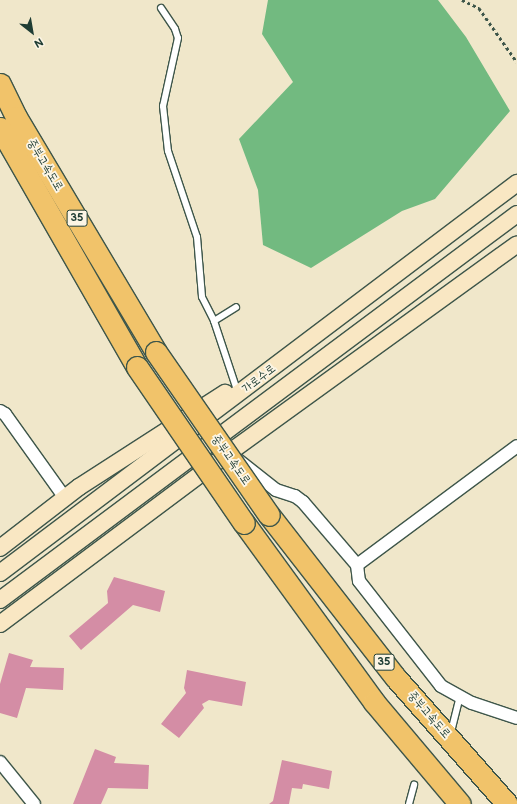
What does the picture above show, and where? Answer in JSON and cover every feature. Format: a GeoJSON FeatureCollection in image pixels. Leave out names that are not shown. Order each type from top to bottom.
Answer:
{"type":"FeatureCollection","features":[{"type":"Feature","properties":{"kind":"highway","name":"중부고속도로"},"geometry":{"type":"LineString","coordinates":[[0,84],[16,116],[156,352],[269,514],[396,678],[507,804]]}},
{"type":"Feature","properties":{"kind":"highway","name":"중부고속도로"},"geometry":{"type":"LineString","coordinates":[[0,128],[137,367],[244,523],[374,702],[460,804]]}},
{"type":"Feature","properties":{"kind":"main road","name":"가로수로"},"geometry":{"type":"LineString","coordinates":[[0,573],[517,183]]}},
{"type":"Feature","properties":{"kind":"main road","name":"가로수로"},"geometry":{"type":"LineString","coordinates":[[0,600],[517,214]]}},
{"type":"Feature","properties":{"kind":"main road"},"geometry":{"type":"LineString","coordinates":[[0,624],[230,452],[517,244]]}},
{"type":"Feature","properties":{"kind":"main road"},"geometry":{"type":"LineString","coordinates":[[0,548],[65,498],[236,387],[292,354]]}},
{"type":"Feature","properties":{"kind":"street"},"geometry":{"type":"LineString","coordinates":[[0,411],[5,414],[65,498]]}},
{"type":"Feature","properties":{"kind":"street"},"geometry":{"type":"LineString","coordinates":[[357,565],[517,446]]}},
{"type":"Feature","properties":{"kind":"street"},"geometry":{"type":"LineString","coordinates":[[230,452],[276,490],[295,496],[302,502],[357,565],[359,581],[431,676],[460,697],[517,718]]}},
{"type":"Feature","properties":{"kind":"street"},"geometry":{"type":"LineString","coordinates":[[0,762],[34,804]]}},
{"type":"Feature","properties":{"kind":"lane"},"geometry":{"type":"LineString","coordinates":[[161,8],[175,29],[178,38],[163,106],[163,125],[172,166],[197,237],[199,289],[214,321],[236,387]]}},
{"type":"Feature","properties":{"kind":"lane"},"geometry":{"type":"LineString","coordinates":[[214,321],[236,307]]}},
{"type":"Feature","properties":{"kind":"lane"},"geometry":{"type":"LineString","coordinates":[[452,728],[460,697]]}},
{"type":"Feature","properties":{"kind":"lane"},"geometry":{"type":"LineString","coordinates":[[409,804],[414,785]]}},
{"type":"Feature","properties":{"kind":"path"},"geometry":{"type":"LineString","coordinates":[[462,0],[480,8],[517,62]]}},
{"type":"Feature","properties":{"kind":"green space"},"geometry":{"type":"Polygon","coordinates":[[[268,0],[438,0],[466,37],[510,111],[435,199],[402,211],[311,268],[263,245],[258,190],[239,139],[293,82],[262,34],[268,0]]]}},
{"type":"Feature","properties":{"kind":"building"},"geometry":{"type":"Polygon","coordinates":[[[114,577],[165,591],[160,612],[133,605],[81,650],[69,636],[108,603],[107,591],[114,577]]]}},
{"type":"Feature","properties":{"kind":"building"},"geometry":{"type":"Polygon","coordinates":[[[9,653],[33,660],[30,667],[64,668],[63,690],[26,688],[17,718],[0,713],[0,684],[9,653]]]}},
{"type":"Feature","properties":{"kind":"building"},"geometry":{"type":"Polygon","coordinates":[[[187,670],[246,682],[242,706],[209,700],[202,704],[204,708],[179,738],[161,724],[186,693],[184,688],[187,670]]]}},
{"type":"Feature","properties":{"kind":"building"},"geometry":{"type":"Polygon","coordinates":[[[95,749],[116,757],[114,763],[149,765],[148,789],[108,788],[101,804],[73,804],[95,749]]]}},
{"type":"Feature","properties":{"kind":"building"},"geometry":{"type":"Polygon","coordinates":[[[282,760],[332,771],[329,789],[303,784],[302,789],[292,788],[289,804],[269,804],[273,801],[282,760]]]}}]}
